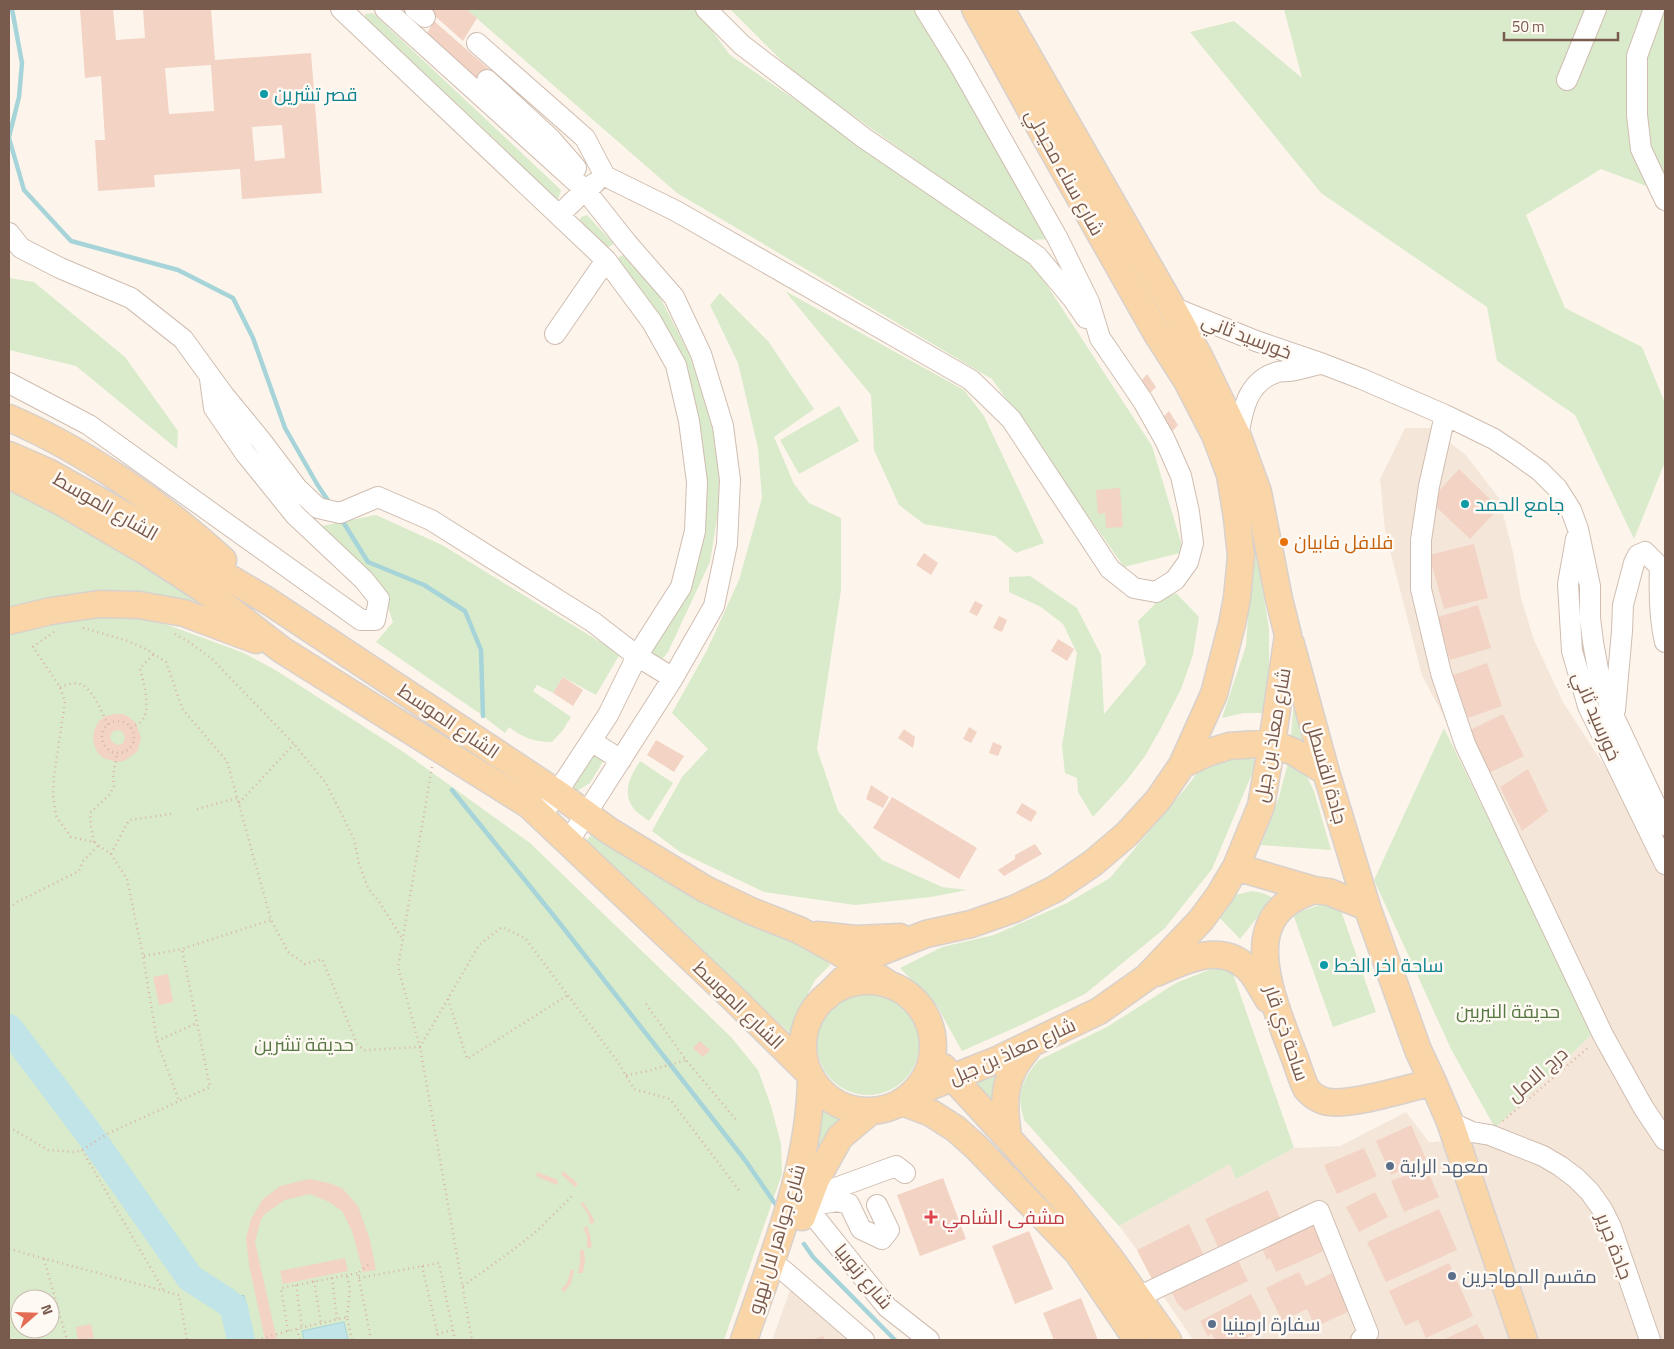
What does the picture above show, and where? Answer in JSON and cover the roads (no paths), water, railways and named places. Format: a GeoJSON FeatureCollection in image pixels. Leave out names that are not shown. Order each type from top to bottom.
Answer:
{"type":"FeatureCollection","features":[{"type":"Feature","properties":{"kind":"main road","name":"شارع سناء محيدلي"},"geometry":{"type":"LineString","coordinates":[[975,9],[1157,334],[1186,381],[1215,435],[1230,474],[1237,518],[1240,556],[1237,598],[1214,694],[1182,765]]}},
{"type":"Feature","properties":{"kind":"main road","name":"شارع سناء محيدلي"},"geometry":{"type":"LineString","coordinates":[[1001,9],[1172,307]]}},
{"type":"Feature","properties":{"kind":"main road","name":"شارع معاذ بن جبل"},"geometry":{"type":"LineString","coordinates":[[908,1097],[1031,1044],[1100,1011],[1147,977],[1201,920],[1220,894],[1236,867],[1261,806],[1288,635],[1258,492],[1238,437],[1172,307]]}},
{"type":"Feature","properties":{"kind":"main road"},"geometry":{"type":"LineString","coordinates":[[9,418],[78,453],[144,497],[203,542],[268,601]]}},
{"type":"Feature","properties":{"kind":"main road","name":"الشارع الموسط"},"geometry":{"type":"LineString","coordinates":[[9,455],[48,472],[128,517],[268,601],[557,793],[610,832],[705,889],[751,911],[800,930],[839,952],[890,985]]}},
{"type":"Feature","properties":{"kind":"main road","name":"الشارع الموسط"},"geometry":{"type":"LineString","coordinates":[[9,476],[63,503],[145,551],[203,588],[282,650],[529,805],[727,992],[810,1075]]}},
{"type":"Feature","properties":{"kind":"main road"},"geometry":{"type":"LineString","coordinates":[[9,622],[52,611],[98,604],[139,605],[184,613],[282,650]]}},
{"type":"Feature","properties":{"kind":"main road","name":"جادة القسطل"},"geometry":{"type":"LineString","coordinates":[[1288,635],[1326,772],[1367,908]]}},
{"type":"Feature","properties":{"kind":"main road"},"geometry":{"type":"LineString","coordinates":[[800,930],[821,936],[856,939],[891,938],[926,934],[971,924],[1014,909],[1062,884],[1093,863],[1128,834],[1158,800],[1182,765],[1207,753],[1229,746],[1272,743],[1294,752],[1326,772]]}},
{"type":"Feature","properties":{"kind":"main road"},"geometry":{"type":"LineString","coordinates":[[1236,867],[1314,890],[1329,892],[1367,908],[1418,1050],[1450,1122],[1524,1340]]}},
{"type":"Feature","properties":{"kind":"main road","name":"ساحة ذي قار"},"geometry":{"type":"LineString","coordinates":[[1314,890],[1286,902],[1275,914],[1268,928],[1265,944],[1270,989],[1278,1016],[1307,1089],[1320,1100],[1334,1103],[1381,1096],[1433,1082]]}},
{"type":"Feature","properties":{"kind":"main road"},"geometry":{"type":"LineString","coordinates":[[826,996],[840,987],[856,982],[874,981],[890,985],[906,993],[919,1005],[928,1020],[933,1038],[933,1056],[923,1082],[908,1097],[887,1109],[871,1111],[852,1109],[834,1101],[819,1089],[810,1075],[804,1052],[805,1032],[813,1012],[826,996],[858,965],[894,945],[926,934]]}},
{"type":"Feature","properties":{"kind":"main road"},"geometry":{"type":"LineString","coordinates":[[1147,977],[1188,959],[1209,954],[1231,956],[1251,972],[1278,1016]]}},
{"type":"Feature","properties":{"kind":"main road"},"geometry":{"type":"LineString","coordinates":[[1008,1136],[1005,1110],[1006,1090],[1013,1070],[1031,1044]]}},
{"type":"Feature","properties":{"kind":"main road"},"geometry":{"type":"LineString","coordinates":[[933,1056],[1060,1195],[1110,1258],[1168,1340]]}},
{"type":"Feature","properties":{"kind":"main road","name":"شارع جواهر لال نهرو"},"geometry":{"type":"LineString","coordinates":[[744,1340],[794,1194],[811,1099],[810,1075]]}},
{"type":"Feature","properties":{"kind":"main road"},"geometry":{"type":"LineString","coordinates":[[908,1097],[956,1129],[976,1147],[1078,1253],[1137,1340]]}},
{"type":"Feature","properties":{"kind":"main road","name":"شارع جواهر لال نهرو"},"geometry":{"type":"LineString","coordinates":[[760,1340],[816,1180],[840,1137],[871,1111]]}},
{"type":"Feature","properties":{"kind":"street"},"geometry":{"type":"LineString","coordinates":[[385,9],[585,190],[627,243],[674,296],[701,354],[723,426],[730,480],[727,544],[714,606],[674,678],[568,842]]}},
{"type":"Feature","properties":{"kind":"street"},"geometry":{"type":"LineString","coordinates":[[477,43],[585,138],[605,176],[676,211],[971,380],[1011,419],[1110,569],[1134,588],[1156,592],[1175,580],[1188,562],[1193,543],[1189,512],[1181,476],[1165,440],[1143,401],[1073,300],[1037,256],[864,138],[742,45],[706,9]]}},
{"type":"Feature","properties":{"kind":"street"},"geometry":{"type":"LineString","coordinates":[[925,9],[959,64],[1058,239],[1089,302],[1100,338]]}},
{"type":"Feature","properties":{"kind":"street"},"geometry":{"type":"LineString","coordinates":[[1567,80],[1596,9]]}},
{"type":"Feature","properties":{"kind":"street"},"geometry":{"type":"LineString","coordinates":[[1654,9],[1637,56],[1636,115],[1641,150],[1665,200]]}},
{"type":"Feature","properties":{"kind":"street"},"geometry":{"type":"LineString","coordinates":[[351,12],[606,260],[652,322],[676,365],[689,421],[697,482],[695,531],[680,587],[637,656],[608,715],[541,817]]}},
{"type":"Feature","properties":{"kind":"street"},"geometry":{"type":"LineString","coordinates":[[487,80],[556,144],[579,171],[585,190]]}},
{"type":"Feature","properties":{"kind":"street"},"geometry":{"type":"LineString","coordinates":[[559,215],[585,190],[605,176]]}},
{"type":"Feature","properties":{"kind":"street"},"geometry":{"type":"LineString","coordinates":[[9,233],[21,248],[60,268],[131,298],[183,339],[288,477],[318,508],[340,513],[378,497],[431,520],[593,622],[637,656],[674,678]]}},
{"type":"Feature","properties":{"kind":"street"},"geometry":{"type":"LineString","coordinates":[[555,334],[606,260]]}},
{"type":"Feature","properties":{"kind":"street","name":"خورسيد ثاني"},"geometry":{"type":"LineString","coordinates":[[1172,307],[1256,342],[1323,364],[1445,415],[1494,440],[1540,471],[1557,488],[1571,510],[1578,529],[1590,586],[1590,618],[1598,667],[1614,717],[1665,825]]}},
{"type":"Feature","properties":{"kind":"street","name":"خورسيد ثاني"},"geometry":{"type":"LineString","coordinates":[[1238,437],[1247,398],[1254,387],[1275,373],[1323,364]]}},
{"type":"Feature","properties":{"kind":"street"},"geometry":{"type":"LineString","coordinates":[[9,383],[89,425],[361,620],[375,620],[379,599],[364,580],[295,514],[244,453],[214,408],[209,375]]}},
{"type":"Feature","properties":{"kind":"street"},"geometry":{"type":"LineString","coordinates":[[1445,415],[1429,486],[1421,540],[1421,589],[1441,673],[1465,744],[1603,1036],[1643,1107],[1665,1140]]}},
{"type":"Feature","properties":{"kind":"street","name":"خورسيد ثاني"},"geometry":{"type":"LineString","coordinates":[[1578,529],[1568,584],[1572,651],[1588,706],[1665,864]]}},
{"type":"Feature","properties":{"kind":"street"},"geometry":{"type":"LineString","coordinates":[[1614,717],[1623,605],[1634,563],[1638,555],[1645,552],[1660,567],[1659,601],[1665,642]]}},
{"type":"Feature","properties":{"kind":"street"},"geometry":{"type":"LineString","coordinates":[[590,742],[621,760]]}},
{"type":"Feature","properties":{"kind":"street","name":"جادة جرير"},"geometry":{"type":"LineString","coordinates":[[1450,1122],[1472,1132],[1490,1135],[1543,1156],[1576,1178],[1590,1192],[1602,1209],[1611,1227],[1650,1340]]}},
{"type":"Feature","properties":{"kind":"street"},"geometry":{"type":"LineString","coordinates":[[808,1202],[896,1166],[905,1173]]}},
{"type":"Feature","properties":{"kind":"street"},"geometry":{"type":"LineString","coordinates":[[808,1202],[838,1201],[849,1204],[862,1229],[882,1239],[889,1230],[877,1205]]}},
{"type":"Feature","properties":{"kind":"street","name":"شارع زنوبيا"},"geometry":{"type":"LineString","coordinates":[[808,1202],[887,1307],[929,1340]]}},
{"type":"Feature","properties":{"kind":"street"},"geometry":{"type":"LineString","coordinates":[[1138,1297],[1319,1211],[1368,1333],[1361,1340]]}},
{"type":"Feature","properties":{"kind":"street"},"geometry":{"type":"LineString","coordinates":[[783,1270],[864,1340]]}},
{"type":"Feature","properties":{"kind":"water"},"geometry":{"type":"Polygon","coordinates":[[[244,1295],[254,1340],[229,1340],[222,1309],[232,1299],[244,1295]]]}},
{"type":"Feature","properties":{"kind":"water"},"geometry":{"type":"Polygon","coordinates":[[[344,1322],[348,1340],[304,1340],[302,1331],[344,1322]]]}},
{"type":"Feature","properties":{"kind":"waterway"},"geometry":{"type":"LineString","coordinates":[[9,137],[19,97],[22,63],[12,9]]}},
{"type":"Feature","properties":{"kind":"waterway"},"geometry":{"type":"LineString","coordinates":[[9,138],[24,190],[71,241],[178,270],[233,298],[253,338],[285,428],[331,505]]}},
{"type":"Feature","properties":{"kind":"waterway"},"geometry":{"type":"LineString","coordinates":[[340,517],[368,562],[424,585],[465,611],[481,650],[483,716]]}},
{"type":"Feature","properties":{"kind":"waterway"},"geometry":{"type":"LineString","coordinates":[[452,790],[554,916],[745,1160],[776,1205]]}},
{"type":"Feature","properties":{"kind":"waterway"},"geometry":{"type":"LineString","coordinates":[[9,1028],[87,1131],[190,1278],[234,1308],[241,1340]]}},
{"type":"Feature","properties":{"kind":"waterway"},"geometry":{"type":"LineString","coordinates":[[804,1244],[813,1257],[895,1340]]}},
{"type":"Feature","properties":{"kind":"place","name":"قصر تشرين"},"geometry":{"type":"Point","coordinates":[264,94]}},
{"type":"Feature","properties":{"kind":"place","name":"جامع الحمد"},"geometry":{"type":"Point","coordinates":[1465,504]}},
{"type":"Feature","properties":{"kind":"place","name":"فلافل فابيان"},"geometry":{"type":"Point","coordinates":[1284,542]}},
{"type":"Feature","properties":{"kind":"place","name":"ساحة اخر الخط"},"geometry":{"type":"Point","coordinates":[1324,965]}},
{"type":"Feature","properties":{"kind":"place","name":"معهد الراية"},"geometry":{"type":"Point","coordinates":[1390,1166]}},
{"type":"Feature","properties":{"kind":"place","name":"مشفى الشامي"},"geometry":{"type":"Point","coordinates":[931,1217]}},
{"type":"Feature","properties":{"kind":"place","name":"مقسم المهاجرين"},"geometry":{"type":"Point","coordinates":[1452,1276]}},
{"type":"Feature","properties":{"kind":"place","name":"سفارة ارمينيا"},"geometry":{"type":"Point","coordinates":[1212,1324]}},
{"type":"Feature","properties":{"kind":"park label","name":"حديقة النيربين"},"geometry":{"type":"Point","coordinates":[1508,1011]}},
{"type":"Feature","properties":{"kind":"park label","name":"حديقة تشرين"},"geometry":{"type":"Point","coordinates":[304,1044]}}]}
